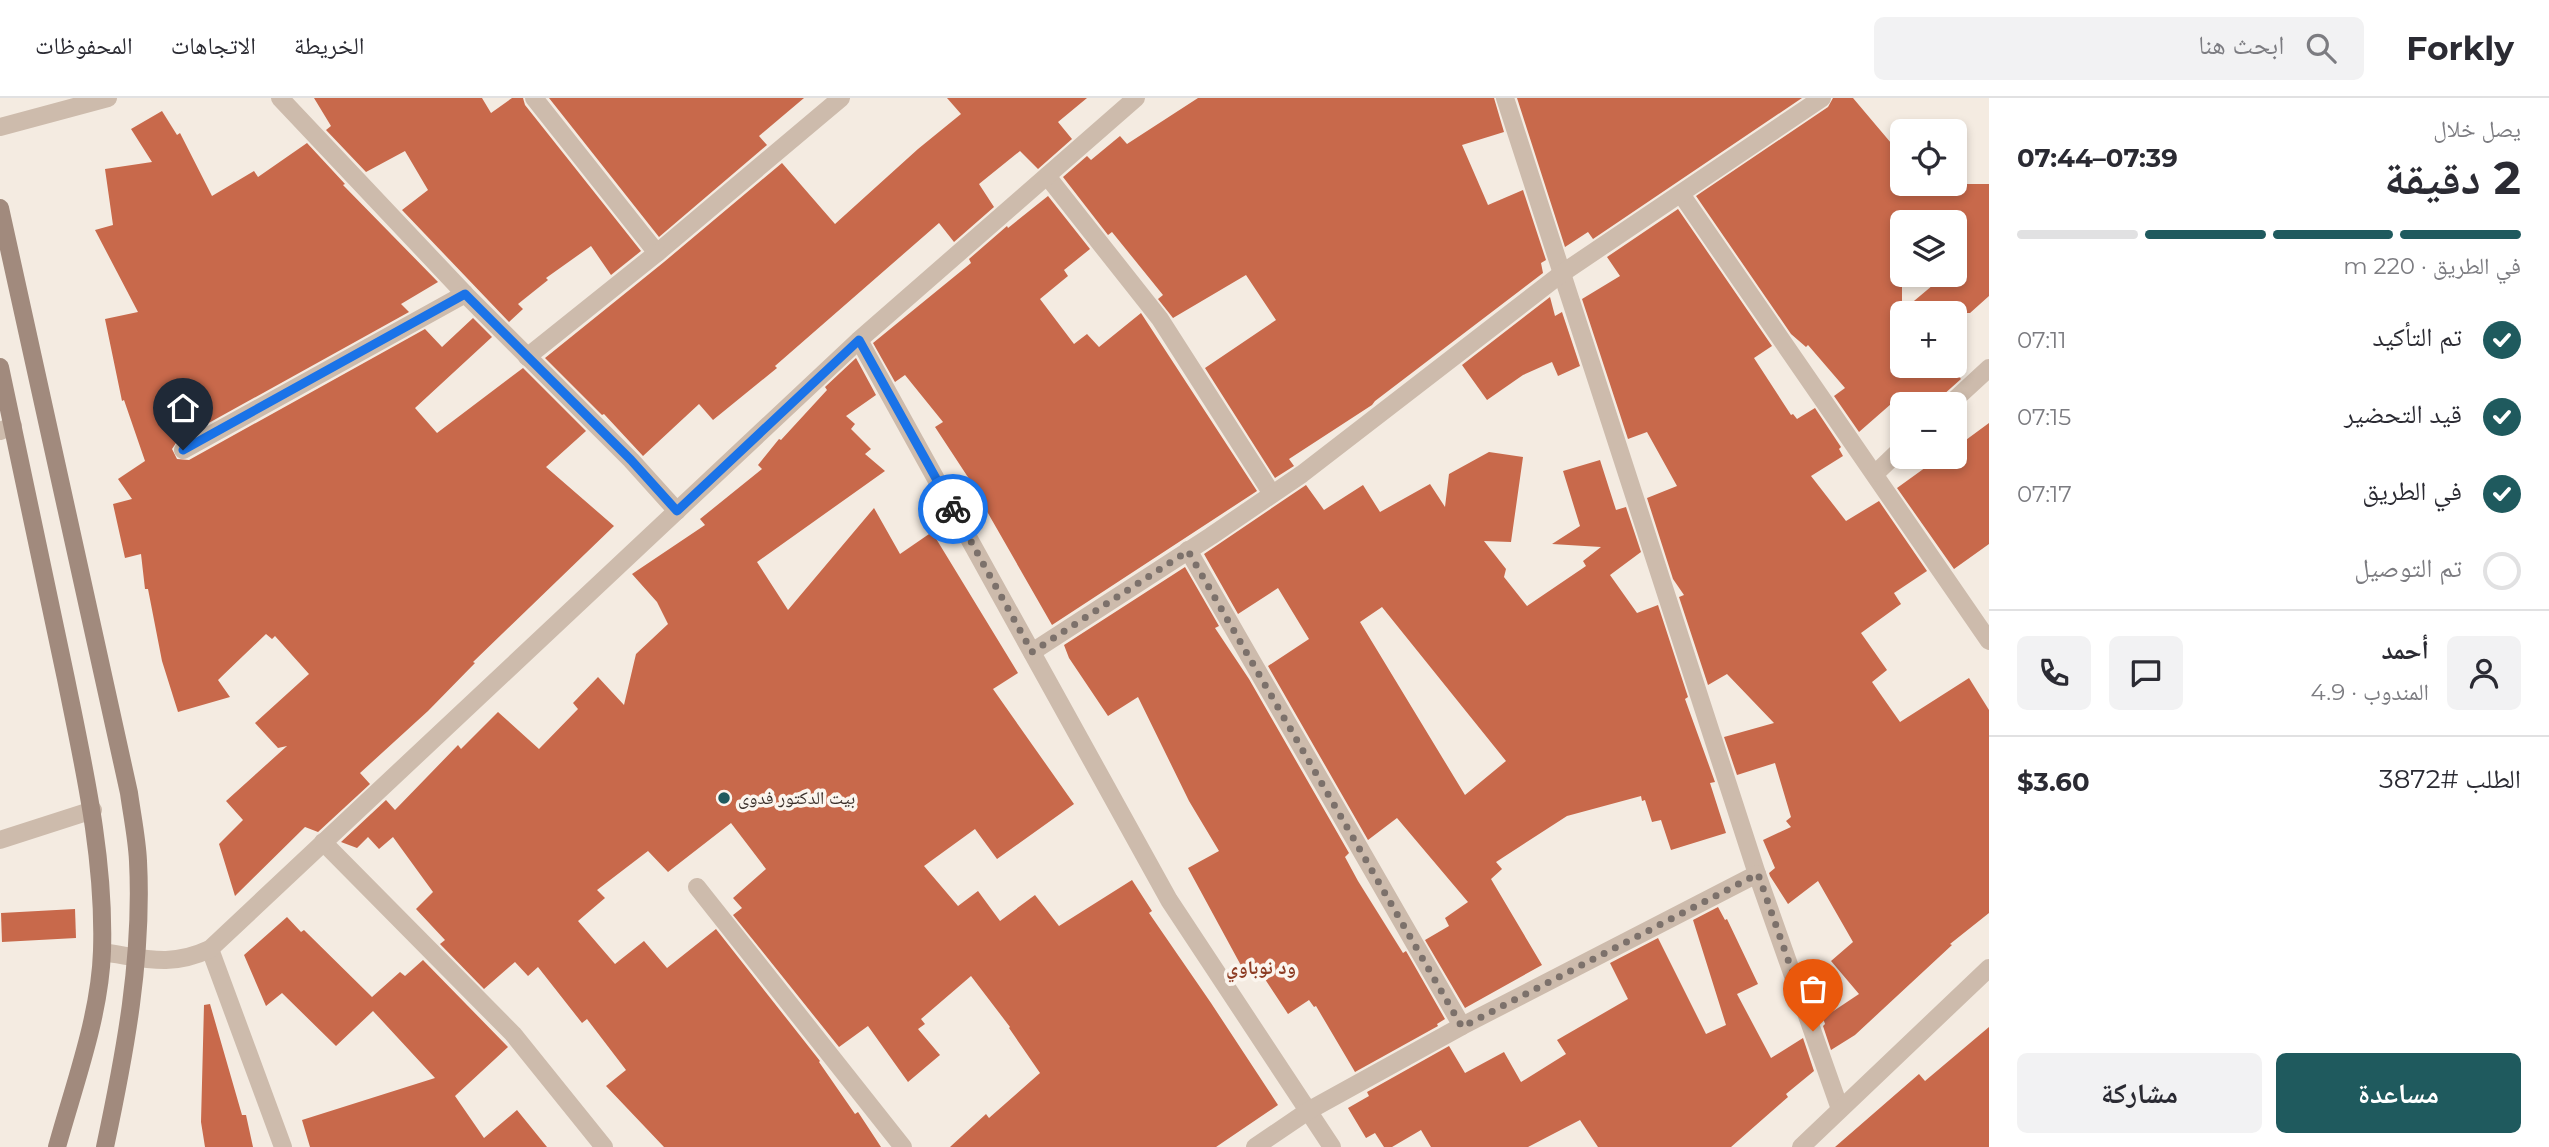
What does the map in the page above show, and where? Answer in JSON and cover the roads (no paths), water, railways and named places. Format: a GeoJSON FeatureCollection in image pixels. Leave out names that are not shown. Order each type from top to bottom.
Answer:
{"type":"FeatureCollection","features":[{"type":"Feature","properties":{"kind":"main road"},"geometry":{"type":"LineString","coordinates":[[0,208],[129,793],[138,861],[137,957],[131,1013],[104,1147]]}},
{"type":"Feature","properties":{"kind":"main road"},"geometry":{"type":"LineString","coordinates":[[0,368],[7,429],[93,810],[98,868],[102,952],[95,1006],[57,1147]]}},
{"type":"Feature","properties":{"kind":"street"},"geometry":{"type":"LineString","coordinates":[[0,127],[108,98]]}},
{"type":"Feature","properties":{"kind":"street"},"geometry":{"type":"LineString","coordinates":[[280,98],[465,294],[631,460],[677,511]]}},
{"type":"Feature","properties":{"kind":"street"},"geometry":{"type":"LineString","coordinates":[[534,98],[657,253]]}},
{"type":"Feature","properties":{"kind":"street"},"geometry":{"type":"LineString","coordinates":[[527,357],[657,253],[841,98]]}},
{"type":"Feature","properties":{"kind":"street"},"geometry":{"type":"LineString","coordinates":[[102,952],[177,961],[210,949],[859,340],[1136,98]]}},
{"type":"Feature","properties":{"kind":"street"},"geometry":{"type":"LineString","coordinates":[[1505,98],[1758,874],[1840,1109]]}},
{"type":"Feature","properties":{"kind":"street"},"geometry":{"type":"LineString","coordinates":[[1032,652],[1272,494],[1372,422],[1561,274],[1822,98]]}},
{"type":"Feature","properties":{"kind":"street"},"geometry":{"type":"LineString","coordinates":[[1047,176],[1160,319],[1272,494]]}},
{"type":"Feature","properties":{"kind":"street"},"geometry":{"type":"LineString","coordinates":[[1681,194],[1876,473],[1989,641]]}},
{"type":"Feature","properties":{"kind":"street"},"geometry":{"type":"LineString","coordinates":[[183,450],[465,294]]}},
{"type":"Feature","properties":{"kind":"street"},"geometry":{"type":"LineString","coordinates":[[859,340],[1169,900],[1332,1147]]}},
{"type":"Feature","properties":{"kind":"street"},"geometry":{"type":"LineString","coordinates":[[1963,392],[1989,368]]}},
{"type":"Feature","properties":{"kind":"street"},"geometry":{"type":"LineString","coordinates":[[1876,473],[1890,460]]}},
{"type":"Feature","properties":{"kind":"street"},"geometry":{"type":"LineString","coordinates":[[1188,551],[1462,1027]]}},
{"type":"Feature","properties":{"kind":"street"},"geometry":{"type":"LineString","coordinates":[[0,840],[93,810]]}},
{"type":"Feature","properties":{"kind":"street"},"geometry":{"type":"LineString","coordinates":[[323,842],[513,1034],[604,1147]]}},
{"type":"Feature","properties":{"kind":"street"},"geometry":{"type":"LineString","coordinates":[[1255,1147],[1308,1111],[1462,1027],[1758,874]]}},
{"type":"Feature","properties":{"kind":"street"},"geometry":{"type":"LineString","coordinates":[[697,887],[902,1147]]}},
{"type":"Feature","properties":{"kind":"street"},"geometry":{"type":"LineString","coordinates":[[210,949],[283,1147]]}},
{"type":"Feature","properties":{"kind":"street"},"geometry":{"type":"LineString","coordinates":[[1801,1147],[1989,968]]}},
{"type":"Feature","properties":{"kind":"place","name":"بيت الدكتور فدوى"},"geometry":{"type":"Point","coordinates":[724,798]}},
{"type":"Feature","properties":{"kind":"district","name":"ود نوباوي"},"geometry":{"type":"Point","coordinates":[1261,967]}}]}
